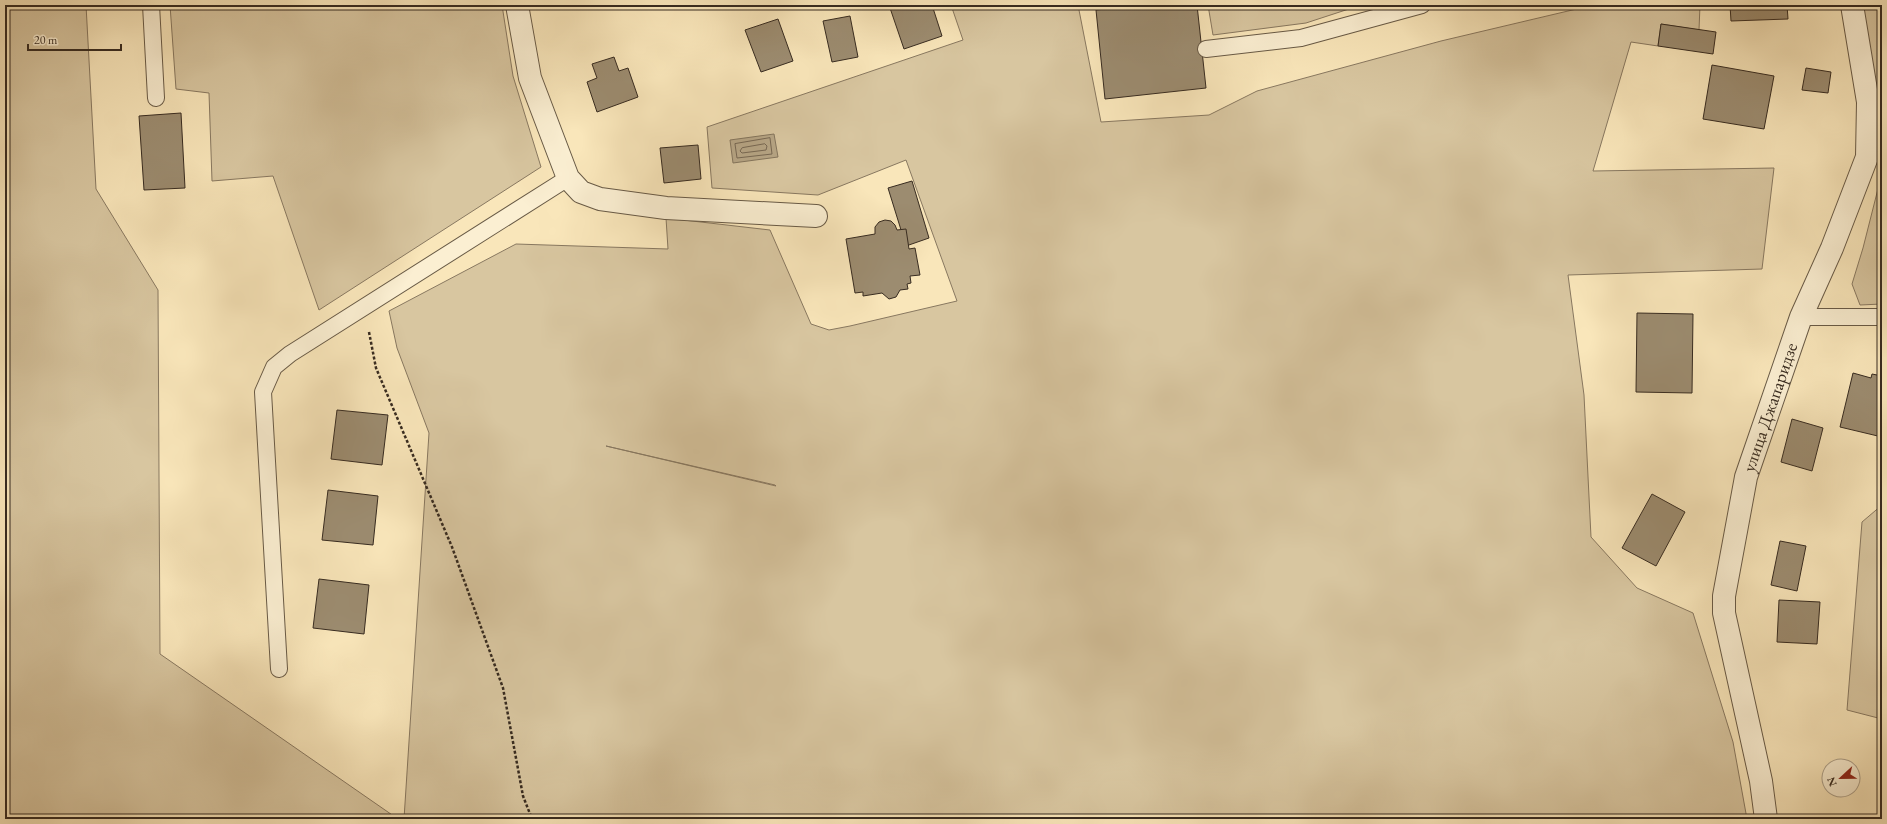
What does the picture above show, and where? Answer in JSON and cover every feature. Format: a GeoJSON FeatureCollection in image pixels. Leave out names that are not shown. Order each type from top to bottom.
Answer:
{"type":"FeatureCollection","features":[{"type":"Feature","properties":{"kind":"street"},"geometry":{"type":"LineString","coordinates":[[517,5],[530,78],[568,178],[581,192],[600,199],[666,208],[816,216]]}},
{"type":"Feature","properties":{"kind":"street","name":"улица Джапаридзе"},"geometry":{"type":"LineString","coordinates":[[1766,819],[1761,781],[1724,613],[1724,596],[1746,477],[1801,317],[1874,155],[1868,102],[1852,5]]}},
{"type":"Feature","properties":{"kind":"lane"},"geometry":{"type":"LineString","coordinates":[[151,5],[156,98]]}},
{"type":"Feature","properties":{"kind":"lane"},"geometry":{"type":"LineString","coordinates":[[1206,49],[1301,38],[1422,5]]}},
{"type":"Feature","properties":{"kind":"lane"},"geometry":{"type":"LineString","coordinates":[[279,669],[263,392],[274,367],[290,354],[568,178]]}},
{"type":"Feature","properties":{"kind":"lane"},"geometry":{"type":"LineString","coordinates":[[1801,317],[1882,317]]}},
{"type":"Feature","properties":{"kind":"path"},"geometry":{"type":"LineString","coordinates":[[365,307],[376,368],[452,547],[503,688],[523,796],[532,819]]}},
{"type":"Feature","properties":{"kind":"shaded area"},"geometry":{"type":"Polygon","coordinates":[[[5,5],[86,5],[96,189],[158,290],[160,654],[398,819],[5,819],[5,5]]]}},
{"type":"Feature","properties":{"kind":"shaded area"},"geometry":{"type":"Polygon","coordinates":[[[170,5],[502,5],[513,76],[541,167],[319,310],[273,176],[212,181],[209,93],[176,89],[170,5]]]}},
{"type":"Feature","properties":{"kind":"shaded area"},"geometry":{"type":"Polygon","coordinates":[[[951,5],[1078,5],[1101,122],[1209,115],[1257,91],[1441,41],[1589,5],[1700,5],[1699,30],[1661,24],[1658,46],[1631,42],[1593,171],[1774,168],[1762,269],[1568,275],[1584,395],[1591,537],[1637,588],[1693,613],[1733,742],[1747,819],[404,819],[429,433],[397,348],[389,311],[516,244],[668,249],[666,218],[770,230],[811,324],[829,330],[957,301],[906,160],[818,195],[712,188],[707,127],[963,40],[951,5]],[[606,446],[776,486],[775,485],[606,446]]]}},
{"type":"Feature","properties":{"kind":"shaded area"},"geometry":{"type":"Polygon","coordinates":[[[1208,5],[1361,5],[1306,23],[1213,35],[1208,5]]]}},
{"type":"Feature","properties":{"kind":"shaded area"},"geometry":{"type":"Polygon","coordinates":[[[1860,5],[1882,5],[1882,120],[1860,5]]]}},
{"type":"Feature","properties":{"kind":"shaded area"},"geometry":{"type":"Polygon","coordinates":[[[1882,173],[1882,304],[1860,305],[1852,284],[1863,248],[1882,173]]]}},
{"type":"Feature","properties":{"kind":"shaded area"},"geometry":{"type":"Polygon","coordinates":[[[1882,505],[1882,719],[1847,710],[1862,522],[1882,505]]]}},
{"type":"Feature","properties":{"kind":"water"},"geometry":{"type":"Polygon","coordinates":[[[774,134],[778,157],[733,163],[730,140],[774,134]]]}},
{"type":"Feature","properties":{"kind":"building"},"geometry":{"type":"Polygon","coordinates":[[[889,5],[932,5],[942,36],[904,49],[889,5]]]}},
{"type":"Feature","properties":{"kind":"building"},"geometry":{"type":"Polygon","coordinates":[[[1146,5],[1197,5],[1206,88],[1105,99],[1096,10],[1146,5]]]}},
{"type":"Feature","properties":{"kind":"building"},"geometry":{"type":"Polygon","coordinates":[[[1730,5],[1787,5],[1788,19],[1731,21],[1730,5]]]}},
{"type":"Feature","properties":{"kind":"building"},"geometry":{"type":"Polygon","coordinates":[[[850,16],[858,57],[832,62],[823,21],[850,16]]]}},
{"type":"Feature","properties":{"kind":"building"},"geometry":{"type":"Polygon","coordinates":[[[778,19],[793,61],[761,72],[745,30],[778,19]]]}},
{"type":"Feature","properties":{"kind":"building"},"geometry":{"type":"Polygon","coordinates":[[[1661,24],[1716,32],[1713,54],[1658,46],[1661,24]]]}},
{"type":"Feature","properties":{"kind":"building"},"geometry":{"type":"Polygon","coordinates":[[[614,57],[619,71],[628,68],[638,97],[597,112],[587,82],[597,78],[592,64],[614,57]]]}},
{"type":"Feature","properties":{"kind":"building"},"geometry":{"type":"Polygon","coordinates":[[[1712,65],[1774,76],[1764,129],[1703,119],[1712,65]]]}},
{"type":"Feature","properties":{"kind":"building"},"geometry":{"type":"Polygon","coordinates":[[[1806,68],[1831,72],[1828,93],[1802,90],[1806,68]]]}},
{"type":"Feature","properties":{"kind":"building"},"geometry":{"type":"Polygon","coordinates":[[[181,113],[185,188],[144,190],[139,116],[181,113]]]}},
{"type":"Feature","properties":{"kind":"building"},"geometry":{"type":"Polygon","coordinates":[[[698,145],[701,179],[664,183],[660,148],[698,145]]]}},
{"type":"Feature","properties":{"kind":"building"},"geometry":{"type":"Polygon","coordinates":[[[912,181],[929,238],[906,246],[888,188],[912,181]]]}},
{"type":"Feature","properties":{"kind":"building"},"geometry":{"type":"Polygon","coordinates":[[[885,220],[891,221],[897,230],[906,229],[909,249],[915,248],[920,275],[910,276],[911,283],[907,284],[908,289],[900,290],[896,297],[889,299],[882,293],[863,296],[863,292],[855,293],[846,239],[875,234],[875,227],[879,222],[885,220]]]}},
{"type":"Feature","properties":{"kind":"building"},"geometry":{"type":"Polygon","coordinates":[[[1637,313],[1693,314],[1692,393],[1636,392],[1637,313]]]}},
{"type":"Feature","properties":{"kind":"building"},"geometry":{"type":"Polygon","coordinates":[[[1853,373],[1871,378],[1872,374],[1882,376],[1882,437],[1840,427],[1853,373]]]}},
{"type":"Feature","properties":{"kind":"building"},"geometry":{"type":"Polygon","coordinates":[[[337,410],[388,415],[382,465],[331,459],[337,410]]]}},
{"type":"Feature","properties":{"kind":"building"},"geometry":{"type":"Polygon","coordinates":[[[1792,419],[1823,428],[1812,471],[1781,462],[1792,419]]]}},
{"type":"Feature","properties":{"kind":"building"},"geometry":{"type":"Polygon","coordinates":[[[328,490],[378,496],[373,545],[322,540],[328,490]]]}},
{"type":"Feature","properties":{"kind":"building"},"geometry":{"type":"Polygon","coordinates":[[[1652,494],[1685,512],[1656,566],[1622,548],[1652,494]]]}},
{"type":"Feature","properties":{"kind":"building"},"geometry":{"type":"Polygon","coordinates":[[[1780,541],[1806,546],[1797,591],[1771,585],[1780,541]]]}},
{"type":"Feature","properties":{"kind":"building"},"geometry":{"type":"Polygon","coordinates":[[[319,579],[369,585],[364,634],[313,628],[319,579]]]}},
{"type":"Feature","properties":{"kind":"building"},"geometry":{"type":"Polygon","coordinates":[[[1779,600],[1820,602],[1817,644],[1777,642],[1779,600]]]}}]}
